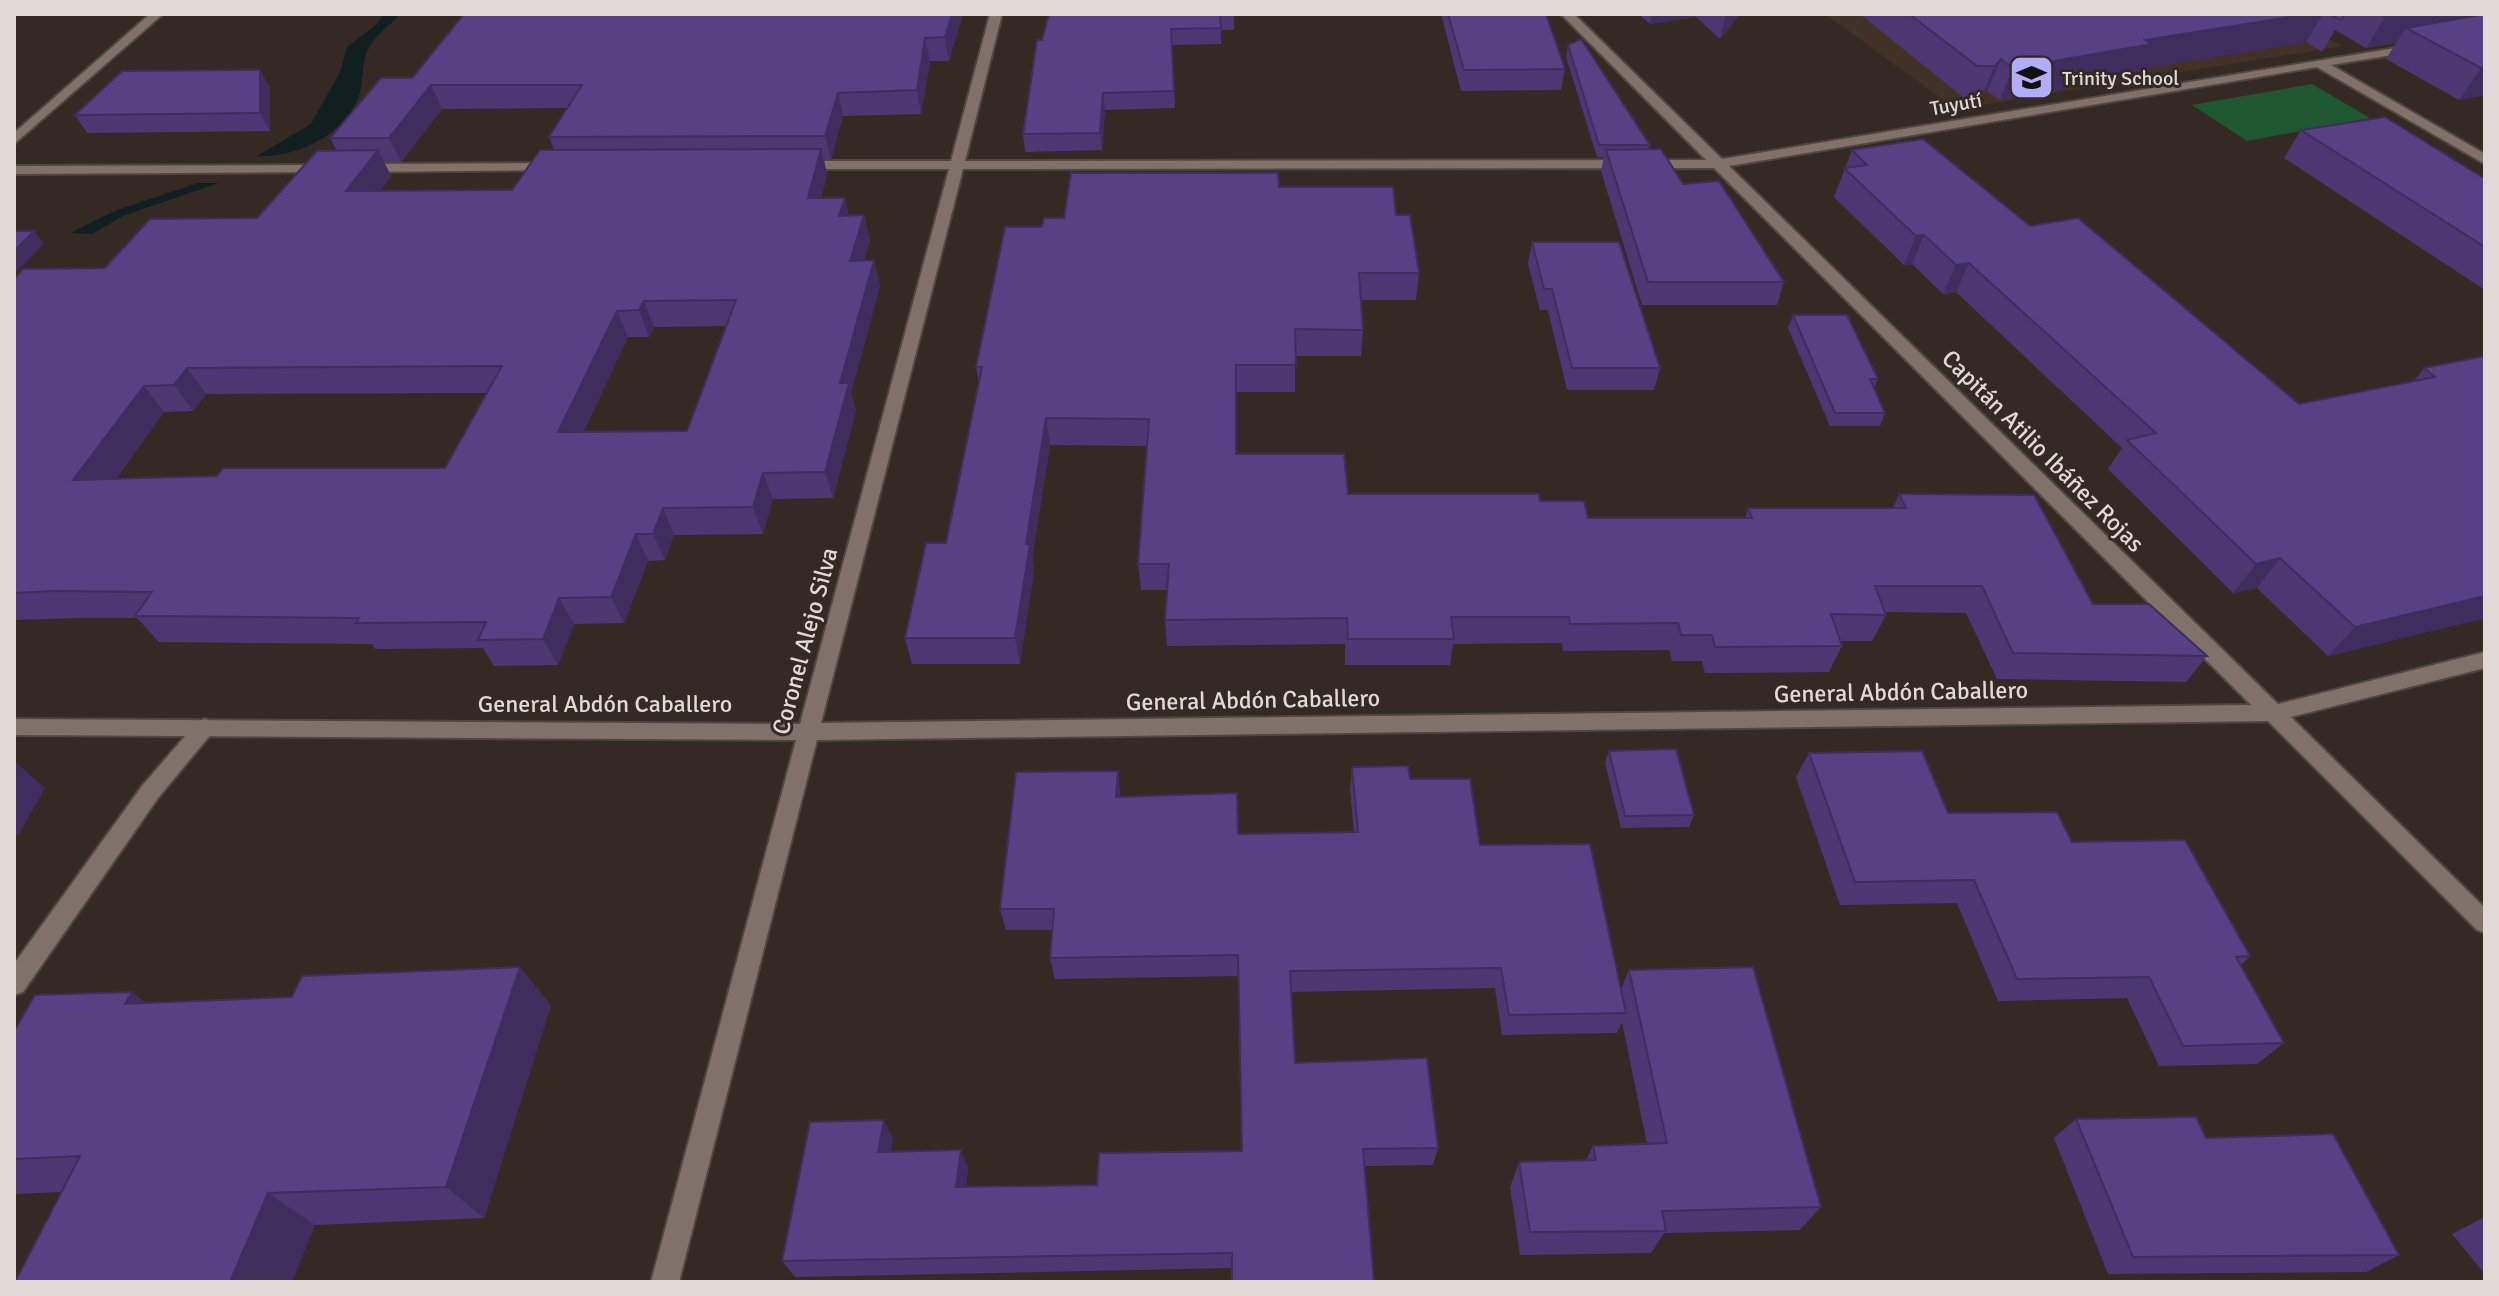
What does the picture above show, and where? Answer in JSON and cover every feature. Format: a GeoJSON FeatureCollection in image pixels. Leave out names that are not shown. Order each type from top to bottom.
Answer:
{"type":"FeatureCollection","features":[{"type":"Feature","properties":{"kind":"street"},"geometry":{"type":"LineString","coordinates":[[14,140],[157,14]]}},
{"type":"Feature","properties":{"kind":"street","name":"Coronel Alejo Silva"},"geometry":{"type":"LineString","coordinates":[[665,1282],[996,14]]}},
{"type":"Feature","properties":{"kind":"street","name":"Capitán Atilio Ibáñez Rojas"},"geometry":{"type":"LineString","coordinates":[[1567,14],[2485,923]]}},
{"type":"Feature","properties":{"kind":"street","name":"Tuyutí"},"geometry":{"type":"LineString","coordinates":[[781,165],[1719,164],[2425,45]]}},
{"type":"Feature","properties":{"kind":"street"},"geometry":{"type":"LineString","coordinates":[[2319,63],[2485,160]]}},
{"type":"Feature","properties":{"kind":"street"},"geometry":{"type":"LineString","coordinates":[[14,170],[573,167]]}},
{"type":"Feature","properties":{"kind":"street","name":"General Abdón Caballero"},"geometry":{"type":"LineString","coordinates":[[14,727],[808,732],[2275,713],[2485,660]]}},
{"type":"Feature","properties":{"kind":"street"},"geometry":{"type":"LineString","coordinates":[[14,984],[150,792],[205,727]]}},
{"type":"Feature","properties":{"kind":"shaded area"},"geometry":{"type":"Polygon","coordinates":[[[383,14],[400,14],[370,46],[357,101],[340,125],[301,149],[257,156],[311,124],[340,72],[347,47],[377,24],[383,14]]]}},
{"type":"Feature","properties":{"kind":"shaded area","name":"Trinity School"},"geometry":{"type":"Polygon","coordinates":[[[1825,14],[2285,14],[2342,46],[1956,109],[1825,14]]]}},
{"type":"Feature","properties":{"kind":"shaded area"},"geometry":{"type":"Polygon","coordinates":[[[198,183],[219,183],[123,216],[92,234],[70,233],[117,210],[198,183]]]}},
{"type":"Feature","properties":{"kind":"green space"},"geometry":{"type":"Polygon","coordinates":[[[2312,84],[2370,118],[2247,141],[2192,105],[2312,84]]]}},
{"type":"Feature","properties":{"kind":"building"},"geometry":{"type":"Polygon","coordinates":[[[464,14],[952,14],[945,37],[925,38],[917,90],[838,93],[825,136],[549,137],[582,85],[431,85],[389,138],[330,138],[381,78],[412,78],[464,14]]]}},
{"type":"Feature","properties":{"kind":"building"},"geometry":{"type":"Polygon","coordinates":[[[1049,14],[1220,14],[1221,28],[1171,29],[1174,91],[1103,93],[1100,133],[1023,134],[1037,40],[1042,40],[1049,14]]]}},
{"type":"Feature","properties":{"kind":"building"},"geometry":{"type":"Polygon","coordinates":[[[1448,14],[1546,14],[1565,69],[1464,70],[1448,14]]]}},
{"type":"Feature","properties":{"kind":"building"},"geometry":{"type":"Polygon","coordinates":[[[1909,14],[2308,14],[2145,40],[2152,44],[2013,68],[2001,59],[1995,66],[1977,66],[1909,14]]]}},
{"type":"Feature","properties":{"kind":"building"},"geometry":{"type":"Polygon","coordinates":[[[2329,14],[2345,14],[2341,20],[2329,14]]]}},
{"type":"Feature","properties":{"kind":"building"},"geometry":{"type":"Polygon","coordinates":[[[2485,14],[2485,67],[2481,68],[2406,28],[2485,14]]]}},
{"type":"Feature","properties":{"kind":"building"},"geometry":{"type":"Polygon","coordinates":[[[1581,39],[1650,145],[1599,145],[1568,45],[1581,39]]]}},
{"type":"Feature","properties":{"kind":"building"},"geometry":{"type":"Polygon","coordinates":[[[260,70],[260,113],[75,115],[122,71],[260,70]]]}},
{"type":"Feature","properties":{"kind":"building"},"geometry":{"type":"Polygon","coordinates":[[[2385,117],[2485,179],[2485,247],[2301,130],[2385,117]]]}},
{"type":"Feature","properties":{"kind":"building"},"geometry":{"type":"Polygon","coordinates":[[[1923,139],[2030,226],[2078,218],[2299,404],[2435,377],[2424,368],[2485,356],[2485,596],[2355,627],[2280,558],[2256,564],[2127,440],[2156,433],[1969,263],[1956,265],[1924,235],[1916,236],[1844,168],[1867,165],[1852,150],[1923,139]]]}},
{"type":"Feature","properties":{"kind":"building"},"geometry":{"type":"Polygon","coordinates":[[[821,149],[808,198],[845,198],[839,216],[864,215],[850,261],[874,260],[840,383],[849,383],[825,472],[763,473],[753,507],[663,508],[653,534],[636,534],[611,597],[559,598],[543,639],[478,640],[486,622],[356,623],[359,618],[135,616],[152,592],[14,593],[14,279],[23,269],[105,268],[150,219],[257,218],[317,151],[378,150],[346,191],[512,190],[540,150],[821,149]],[[736,300],[644,301],[639,310],[617,311],[558,432],[687,431],[736,300]],[[502,366],[187,368],[174,385],[144,386],[73,480],[217,476],[223,468],[445,468],[502,366]]]}},
{"type":"Feature","properties":{"kind":"building"},"geometry":{"type":"Polygon","coordinates":[[[1661,149],[1683,184],[1719,181],[1784,282],[1648,282],[1606,150],[1661,149]]]}},
{"type":"Feature","properties":{"kind":"building"},"geometry":{"type":"Polygon","coordinates":[[[1071,173],[1278,173],[1279,187],[1393,187],[1396,215],[1410,215],[1419,273],[1359,273],[1363,330],[1295,329],[1296,365],[1236,365],[1236,454],[1344,454],[1348,494],[1539,494],[1540,501],[1584,501],[1588,518],[1752,518],[1748,508],[1906,508],[1899,494],[2034,495],[2093,604],[2149,604],[2207,656],[2013,653],[1982,586],[1875,586],[1886,615],[1831,614],[1842,646],[1715,647],[1712,635],[1681,635],[1678,623],[1570,624],[1569,617],[1451,617],[1454,639],[1348,639],[1347,618],[1165,620],[1169,564],[1138,564],[1149,419],[1046,418],[1015,638],[905,638],[926,543],[946,543],[982,367],[976,367],[1005,227],[1042,227],[1044,218],[1064,218],[1071,173]]]}},
{"type":"Feature","properties":{"kind":"building"},"geometry":{"type":"Polygon","coordinates":[[[14,231],[34,231],[14,251],[14,231]]]}},
{"type":"Feature","properties":{"kind":"building"},"geometry":{"type":"Polygon","coordinates":[[[1532,242],[1619,242],[1660,368],[1572,368],[1552,289],[1544,289],[1532,242]]]}},
{"type":"Feature","properties":{"kind":"building"},"geometry":{"type":"Polygon","coordinates":[[[1793,315],[1847,315],[1878,379],[1870,379],[1885,413],[1835,413],[1793,315]]]}},
{"type":"Feature","properties":{"kind":"building"},"geometry":{"type":"Polygon","coordinates":[[[1676,749],[1694,815],[1625,816],[1609,751],[1676,749]]]}},
{"type":"Feature","properties":{"kind":"building"},"geometry":{"type":"Polygon","coordinates":[[[1922,751],[1948,813],[2057,812],[2072,842],[2185,840],[2250,956],[2236,957],[2284,1043],[2183,1046],[2149,977],[2017,979],[1974,880],[1855,882],[1809,753],[1922,751]]]}},
{"type":"Feature","properties":{"kind":"building"},"geometry":{"type":"Polygon","coordinates":[[[1408,766],[1410,779],[1470,779],[1480,845],[1590,844],[1626,1013],[1509,1015],[1501,968],[1290,971],[1295,1063],[1427,1058],[1438,1148],[1363,1149],[1374,1282],[1232,1282],[1232,1253],[782,1261],[810,1122],[884,1120],[878,1152],[961,1150],[956,1187],[1097,1185],[1099,1153],[1242,1151],[1238,955],[1050,958],[1054,909],[1000,909],[1016,772],[1118,771],[1116,797],[1237,793],[1238,834],[1358,832],[1352,767],[1408,766]]]}},
{"type":"Feature","properties":{"kind":"building"},"geometry":{"type":"Polygon","coordinates":[[[520,967],[446,1187],[268,1193],[230,1282],[15,1282],[80,1156],[14,1159],[14,1031],[35,995],[132,992],[125,1004],[292,997],[302,976],[520,967]]]}},
{"type":"Feature","properties":{"kind":"building"},"geometry":{"type":"Polygon","coordinates":[[[1753,967],[1821,1207],[1662,1211],[1666,1231],[1530,1232],[1519,1162],[1596,1160],[1593,1146],[1667,1143],[1629,970],[1753,967]]]}},
{"type":"Feature","properties":{"kind":"building"},"geometry":{"type":"Polygon","coordinates":[[[2196,1117],[2206,1138],[2333,1134],[2399,1255],[2133,1257],[2076,1119],[2196,1117]]]}},
{"type":"Feature","properties":{"kind":"place","name":"Trinity School"},"geometry":{"type":"Point","coordinates":[2031,78]}}]}
